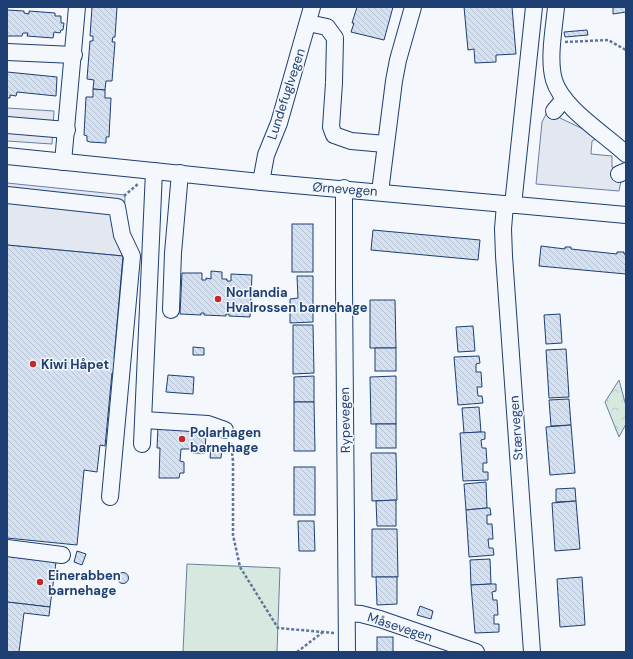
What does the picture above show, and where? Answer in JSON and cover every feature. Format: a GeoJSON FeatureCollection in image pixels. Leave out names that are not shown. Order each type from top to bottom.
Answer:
{"type":"FeatureCollection","features":[{"type":"Feature","properties":{"kind":"street"},"geometry":{"type":"LineString","coordinates":[[63,162],[74,55],[77,7]]}},
{"type":"Feature","properties":{"kind":"street","name":"Lundefuglvegen"},"geometry":{"type":"LineString","coordinates":[[261,182],[266,155],[279,123],[312,7]]}},
{"type":"Feature","properties":{"kind":"street"},"geometry":{"type":"LineString","coordinates":[[380,192],[385,144],[398,60],[413,7]]}},
{"type":"Feature","properties":{"kind":"street","name":"Stærvegen"},"geometry":{"type":"LineString","coordinates":[[532,652],[503,229],[509,204],[534,7]]}},
{"type":"Feature","properties":{"kind":"street"},"geometry":{"type":"LineString","coordinates":[[556,7],[552,59],[554,81],[559,105],[626,154]]}},
{"type":"Feature","properties":{"kind":"street"},"geometry":{"type":"LineString","coordinates":[[308,22],[326,27],[335,38],[331,127],[334,135],[351,141],[385,144]]}},
{"type":"Feature","properties":{"kind":"street"},"geometry":{"type":"LineString","coordinates":[[7,52],[74,55]]}},
{"type":"Feature","properties":{"kind":"street"},"geometry":{"type":"LineString","coordinates":[[7,124],[67,130]]}},
{"type":"Feature","properties":{"kind":"street","name":"Ørnevegen"},"geometry":{"type":"LineString","coordinates":[[7,156],[261,182],[344,188],[626,215]]}},
{"type":"Feature","properties":{"kind":"street"},"geometry":{"type":"LineString","coordinates":[[142,444],[154,171]]}},
{"type":"Feature","properties":{"kind":"street"},"geometry":{"type":"LineString","coordinates":[[170,310],[180,173]]}},
{"type":"Feature","properties":{"kind":"street","name":"Rypevegen"},"geometry":{"type":"LineString","coordinates":[[344,188],[347,652]]}},
{"type":"Feature","properties":{"kind":"street"},"geometry":{"type":"LineString","coordinates":[[7,195],[117,206],[122,235],[132,256],[110,497]]}},
{"type":"Feature","properties":{"kind":"street"},"geometry":{"type":"LineString","coordinates":[[144,420],[208,424],[225,430]]}},
{"type":"Feature","properties":{"kind":"street"},"geometry":{"type":"LineString","coordinates":[[7,548],[62,555]]}},
{"type":"Feature","properties":{"kind":"street","name":"Måsevegen"},"geometry":{"type":"LineString","coordinates":[[347,613],[361,614],[380,619],[476,652]]}},
{"type":"Feature","properties":{"kind":"path"},"geometry":{"type":"LineString","coordinates":[[553,43],[608,40],[626,50]]}},
{"type":"Feature","properties":{"kind":"path"},"geometry":{"type":"LineString","coordinates":[[117,206],[125,194],[154,171]]}},
{"type":"Feature","properties":{"kind":"path"},"geometry":{"type":"LineString","coordinates":[[225,430],[230,439],[232,449],[233,535],[240,566],[278,628],[347,634]]}},
{"type":"Feature","properties":{"kind":"path"},"geometry":{"type":"LineString","coordinates":[[297,652],[323,632]]}},
{"type":"Feature","properties":{"kind":"green space"},"geometry":{"type":"Polygon","coordinates":[[[619,380],[626,406],[626,424],[619,437],[605,402],[619,380]]]}},
{"type":"Feature","properties":{"kind":"green space"},"geometry":{"type":"Polygon","coordinates":[[[187,564],[280,568],[277,652],[183,652],[187,564]]]}},
{"type":"Feature","properties":{"kind":"shaded area"},"geometry":{"type":"Polygon","coordinates":[[[550,106],[560,118],[583,129],[596,139],[592,141],[591,154],[612,156],[612,167],[618,168],[621,181],[619,191],[536,184],[542,122],[550,106]]]}},
{"type":"Feature","properties":{"kind":"shaded area"},"geometry":{"type":"Polygon","coordinates":[[[7,108],[54,111],[52,144],[7,141],[7,108]]]}},
{"type":"Feature","properties":{"kind":"shaded area"},"geometry":{"type":"Polygon","coordinates":[[[7,183],[125,195],[123,256],[7,245],[7,183]]]}},
{"type":"Feature","properties":{"kind":"building"},"geometry":{"type":"Polygon","coordinates":[[[92,7],[117,7],[115,37],[113,37],[112,42],[115,42],[112,81],[106,81],[105,90],[93,89],[94,80],[87,79],[90,41],[93,41],[93,36],[90,36],[92,7]]]}},
{"type":"Feature","properties":{"kind":"building"},"geometry":{"type":"Polygon","coordinates":[[[357,7],[393,7],[384,40],[351,32],[357,7]]]}},
{"type":"Feature","properties":{"kind":"building"},"geometry":{"type":"Polygon","coordinates":[[[464,7],[512,7],[516,54],[496,55],[496,62],[475,63],[474,49],[468,50],[464,7]]]}},
{"type":"Feature","properties":{"kind":"building"},"geometry":{"type":"Polygon","coordinates":[[[613,7],[626,7],[626,12],[613,14],[613,7]]]}},
{"type":"Feature","properties":{"kind":"building"},"geometry":{"type":"Polygon","coordinates":[[[7,10],[24,11],[24,13],[29,14],[29,11],[55,13],[55,16],[61,16],[61,23],[64,23],[63,30],[61,30],[60,33],[54,32],[53,38],[27,36],[28,33],[23,33],[22,36],[7,36],[7,10]]]}},
{"type":"Feature","properties":{"kind":"building"},"geometry":{"type":"Polygon","coordinates":[[[587,30],[588,35],[565,37],[564,32],[587,30]]]}},
{"type":"Feature","properties":{"kind":"building"},"geometry":{"type":"Polygon","coordinates":[[[7,72],[57,77],[56,96],[17,92],[16,96],[10,95],[10,98],[7,98],[7,72]]]}},
{"type":"Feature","properties":{"kind":"building"},"geometry":{"type":"Polygon","coordinates":[[[93,89],[105,90],[105,98],[111,98],[109,137],[106,137],[106,143],[87,141],[87,136],[84,135],[86,97],[93,97],[93,89]]]}},
{"type":"Feature","properties":{"kind":"building"},"geometry":{"type":"Polygon","coordinates":[[[292,224],[313,224],[313,272],[292,272],[292,224]]]}},
{"type":"Feature","properties":{"kind":"building"},"geometry":{"type":"Polygon","coordinates":[[[373,230],[480,240],[478,260],[371,250],[373,230]]]}},
{"type":"Feature","properties":{"kind":"building"},"geometry":{"type":"Polygon","coordinates":[[[7,245],[123,256],[114,358],[120,359],[118,373],[112,373],[105,446],[100,445],[97,472],[84,470],[77,545],[7,538],[7,245]]]}},
{"type":"Feature","properties":{"kind":"building"},"geometry":{"type":"Polygon","coordinates":[[[541,246],[565,249],[565,247],[571,247],[571,249],[617,254],[617,252],[624,252],[626,255],[626,274],[539,266],[541,246]]]}},
{"type":"Feature","properties":{"kind":"building"},"geometry":{"type":"Polygon","coordinates":[[[211,271],[222,272],[222,279],[227,279],[227,281],[231,281],[231,274],[252,275],[250,317],[229,316],[229,314],[226,314],[226,316],[204,315],[204,313],[201,313],[201,315],[180,314],[182,273],[202,273],[202,280],[206,280],[206,278],[211,279],[211,271]]]}},
{"type":"Feature","properties":{"kind":"building"},"geometry":{"type":"Polygon","coordinates":[[[297,276],[313,276],[313,322],[290,323],[290,299],[298,298],[297,276]]]}},
{"type":"Feature","properties":{"kind":"building"},"geometry":{"type":"Polygon","coordinates":[[[370,300],[395,300],[396,348],[370,348],[370,300]]]}},
{"type":"Feature","properties":{"kind":"building"},"geometry":{"type":"Polygon","coordinates":[[[560,314],[562,343],[546,344],[544,315],[560,314]]]}},
{"type":"Feature","properties":{"kind":"building"},"geometry":{"type":"Polygon","coordinates":[[[293,325],[313,325],[314,373],[293,374],[293,325]]]}},
{"type":"Feature","properties":{"kind":"building"},"geometry":{"type":"Polygon","coordinates":[[[473,326],[475,351],[458,352],[456,327],[473,326]]]}},
{"type":"Feature","properties":{"kind":"building"},"geometry":{"type":"Polygon","coordinates":[[[193,347],[204,348],[204,355],[193,355],[193,347]]]}},
{"type":"Feature","properties":{"kind":"building"},"geometry":{"type":"Polygon","coordinates":[[[375,348],[396,348],[396,371],[375,371],[375,348]]]}},
{"type":"Feature","properties":{"kind":"building"},"geometry":{"type":"Polygon","coordinates":[[[566,349],[569,397],[549,398],[546,350],[566,349]]]}},
{"type":"Feature","properties":{"kind":"building"},"geometry":{"type":"Polygon","coordinates":[[[479,356],[480,363],[476,364],[476,372],[481,372],[482,387],[477,387],[478,396],[482,396],[483,403],[458,405],[454,357],[479,356]]]}},
{"type":"Feature","properties":{"kind":"building"},"geometry":{"type":"Polygon","coordinates":[[[168,375],[194,377],[193,394],[166,392],[168,375]]]}},
{"type":"Feature","properties":{"kind":"building"},"geometry":{"type":"Polygon","coordinates":[[[314,376],[314,402],[294,402],[294,377],[314,376]]]}},
{"type":"Feature","properties":{"kind":"building"},"geometry":{"type":"Polygon","coordinates":[[[396,376],[396,424],[371,424],[370,377],[396,376]]]}},
{"type":"Feature","properties":{"kind":"building"},"geometry":{"type":"Polygon","coordinates":[[[569,399],[571,425],[551,426],[549,400],[569,399]]]}},
{"type":"Feature","properties":{"kind":"building"},"geometry":{"type":"Polygon","coordinates":[[[294,402],[314,402],[315,451],[294,451],[294,402]]]}},
{"type":"Feature","properties":{"kind":"building"},"geometry":{"type":"Polygon","coordinates":[[[479,407],[481,432],[464,433],[462,408],[479,407]]]}},
{"type":"Feature","properties":{"kind":"building"},"geometry":{"type":"Polygon","coordinates":[[[376,424],[396,424],[396,448],[376,448],[376,424]]]}},
{"type":"Feature","properties":{"kind":"building"},"geometry":{"type":"Polygon","coordinates":[[[571,425],[575,473],[550,475],[546,427],[571,425]]]}},
{"type":"Feature","properties":{"kind":"building"},"geometry":{"type":"Polygon","coordinates":[[[158,427],[203,428],[203,432],[206,432],[205,453],[193,453],[194,449],[181,449],[180,461],[184,462],[184,473],[180,473],[179,478],[159,478],[160,448],[157,448],[158,427]]]}},
{"type":"Feature","properties":{"kind":"building"},"geometry":{"type":"Polygon","coordinates":[[[485,432],[485,439],[481,440],[482,448],[486,448],[487,463],[483,463],[483,472],[488,472],[488,480],[463,481],[460,433],[485,432]]]}},
{"type":"Feature","properties":{"kind":"building"},"geometry":{"type":"Polygon","coordinates":[[[211,448],[222,449],[221,458],[210,458],[211,448]]]}},
{"type":"Feature","properties":{"kind":"building"},"geometry":{"type":"Polygon","coordinates":[[[371,453],[396,453],[397,500],[372,501],[371,453]]]}},
{"type":"Feature","properties":{"kind":"building"},"geometry":{"type":"Polygon","coordinates":[[[294,467],[315,467],[315,515],[294,515],[294,467]]]}},
{"type":"Feature","properties":{"kind":"building"},"geometry":{"type":"Polygon","coordinates":[[[486,482],[487,508],[466,510],[464,484],[486,482]]]}},
{"type":"Feature","properties":{"kind":"building"},"geometry":{"type":"Polygon","coordinates":[[[575,488],[576,501],[556,502],[556,489],[575,488]]]}},
{"type":"Feature","properties":{"kind":"building"},"geometry":{"type":"Polygon","coordinates":[[[396,500],[396,526],[377,526],[376,501],[396,500]]]}},
{"type":"Feature","properties":{"kind":"building"},"geometry":{"type":"Polygon","coordinates":[[[576,501],[580,549],[555,551],[552,503],[576,501]]]}},
{"type":"Feature","properties":{"kind":"building"},"geometry":{"type":"Polygon","coordinates":[[[490,508],[491,515],[487,515],[487,524],[492,524],[493,539],[488,539],[489,548],[493,548],[494,555],[469,557],[466,510],[490,508]]]}},
{"type":"Feature","properties":{"kind":"building"},"geometry":{"type":"Polygon","coordinates":[[[298,521],[314,521],[315,551],[299,551],[298,521]]]}},
{"type":"Feature","properties":{"kind":"building"},"geometry":{"type":"Polygon","coordinates":[[[372,529],[397,529],[398,577],[372,577],[372,529]]]}},
{"type":"Feature","properties":{"kind":"building"},"geometry":{"type":"Polygon","coordinates":[[[77,551],[86,554],[82,565],[74,562],[77,551]]]}},
{"type":"Feature","properties":{"kind":"building"},"geometry":{"type":"Polygon","coordinates":[[[7,556],[56,562],[50,607],[7,602],[7,556]]]}},
{"type":"Feature","properties":{"kind":"building"},"geometry":{"type":"Polygon","coordinates":[[[490,559],[491,584],[471,585],[470,560],[490,559]]]}},
{"type":"Feature","properties":{"kind":"building"},"geometry":{"type":"Polygon","coordinates":[[[121,573],[125,573],[127,574],[127,582],[121,583],[118,580],[118,576],[121,573]]]}},
{"type":"Feature","properties":{"kind":"building"},"geometry":{"type":"Polygon","coordinates":[[[376,577],[397,577],[397,604],[377,605],[376,577]]]}},
{"type":"Feature","properties":{"kind":"building"},"geometry":{"type":"Polygon","coordinates":[[[582,577],[585,625],[560,627],[557,579],[582,577]]]}},
{"type":"Feature","properties":{"kind":"building"},"geometry":{"type":"Polygon","coordinates":[[[496,584],[496,591],[492,592],[493,600],[497,600],[498,615],[494,615],[494,624],[499,624],[499,632],[475,633],[471,585],[496,584]]]}},
{"type":"Feature","properties":{"kind":"building"},"geometry":{"type":"Polygon","coordinates":[[[7,602],[50,607],[49,616],[24,613],[19,652],[7,652],[7,602]]]}},
{"type":"Feature","properties":{"kind":"building"},"geometry":{"type":"Polygon","coordinates":[[[420,606],[433,611],[431,619],[417,615],[420,606]]]}},
{"type":"Feature","properties":{"kind":"building"},"geometry":{"type":"Polygon","coordinates":[[[377,637],[393,637],[393,652],[377,652],[377,637]]]}},
{"type":"Feature","properties":{"kind":"place","name":"Norlandia Hvalrossen barnehage"},"geometry":{"type":"Point","coordinates":[218,299]}},
{"type":"Feature","properties":{"kind":"place","name":"Kiwi Håpet"},"geometry":{"type":"Point","coordinates":[33,364]}},
{"type":"Feature","properties":{"kind":"place","name":"Polarhagen barnehage"},"geometry":{"type":"Point","coordinates":[182,439]}},
{"type":"Feature","properties":{"kind":"place","name":"Einerabben barnehage"},"geometry":{"type":"Point","coordinates":[40,582]}}]}
